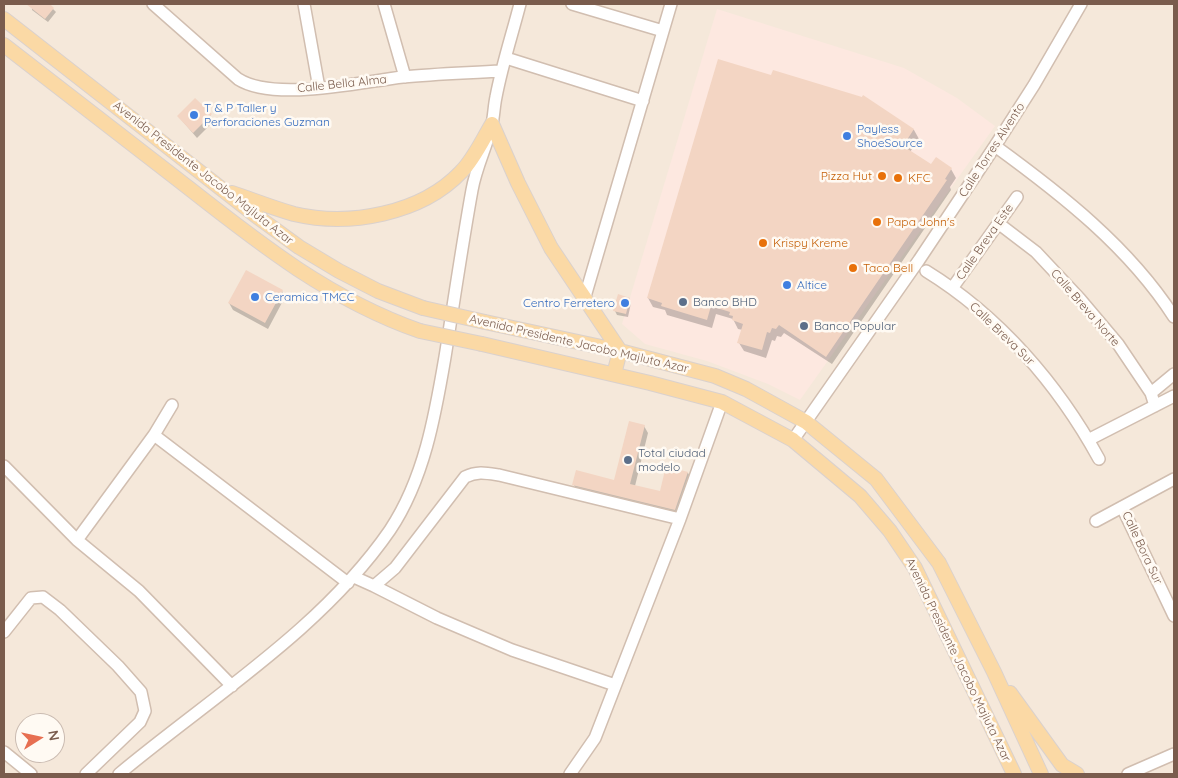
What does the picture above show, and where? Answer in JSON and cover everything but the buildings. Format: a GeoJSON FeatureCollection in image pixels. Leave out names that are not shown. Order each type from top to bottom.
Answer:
{"type":"FeatureCollection","features":[{"type":"Feature","properties":{"kind":"main road","name":"Avenida Presidente Jacobo Majluta Azar"},"geometry":{"type":"LineString","coordinates":[[4,19],[223,190],[298,246],[339,271],[378,291],[423,308],[620,351],[715,376],[746,389],[806,422],[876,480],[893,500],[939,564],[994,672],[1041,774]]}},
{"type":"Feature","properties":{"kind":"main road","name":"Avenida Presidente Jacobo Majluta Azar"},"geometry":{"type":"LineString","coordinates":[[4,46],[242,230],[325,288],[392,321],[420,331],[614,374],[722,402],[793,440],[860,496],[890,531],[915,568],[1014,774]]}},
{"type":"Feature","properties":{"kind":"main road"},"geometry":{"type":"LineString","coordinates":[[223,190],[294,214],[319,218],[360,217],[405,207],[439,191],[462,171],[492,124]]}},
{"type":"Feature","properties":{"kind":"main road"},"geometry":{"type":"LineString","coordinates":[[492,124],[537,221],[584,300],[620,351],[614,374]]}},
{"type":"Feature","properties":{"kind":"main road"},"geometry":{"type":"LineString","coordinates":[[994,672],[1062,765],[1077,774]]}},
{"type":"Feature","properties":{"kind":"street","name":"Calle Bella Alma"},"geometry":{"type":"LineString","coordinates":[[153,4],[238,79],[250,86],[319,88],[404,77],[502,71]]}},
{"type":"Feature","properties":{"kind":"street"},"geometry":{"type":"LineString","coordinates":[[304,4],[319,88]]}},
{"type":"Feature","properties":{"kind":"street"},"geometry":{"type":"LineString","coordinates":[[384,4],[404,77]]}},
{"type":"Feature","properties":{"kind":"street"},"geometry":{"type":"LineString","coordinates":[[119,774],[167,734],[232,686],[309,620],[351,580],[390,529],[419,474],[437,407],[472,188],[492,124],[502,71],[520,4]]}},
{"type":"Feature","properties":{"kind":"street"},"geometry":{"type":"LineString","coordinates":[[572,4],[663,31]]}},
{"type":"Feature","properties":{"kind":"street"},"geometry":{"type":"LineString","coordinates":[[584,300],[671,4]]}},
{"type":"Feature","properties":{"kind":"street","name":"Calle Torres Alvento"},"geometry":{"type":"LineString","coordinates":[[793,440],[995,146],[1034,85],[1081,4]]}},
{"type":"Feature","properties":{"kind":"street"},"geometry":{"type":"LineString","coordinates":[[506,58],[643,101]]}},
{"type":"Feature","properties":{"kind":"street"},"geometry":{"type":"LineString","coordinates":[[995,146],[1081,212],[1124,253],[1174,317]]}},
{"type":"Feature","properties":{"kind":"street","name":"Calle Breva Este"},"geometry":{"type":"LineString","coordinates":[[953,287],[1017,197]]}},
{"type":"Feature","properties":{"kind":"street","name":"Calle Breva Norte"},"geometry":{"type":"LineString","coordinates":[[998,224],[1036,252],[1080,299],[1118,344],[1151,393],[1155,406]]}},
{"type":"Feature","properties":{"kind":"street","name":"Calle Breva Sur"},"geometry":{"type":"LineString","coordinates":[[926,271],[953,287],[1022,351],[1052,385],[1099,459]]}},
{"type":"Feature","properties":{"kind":"street"},"geometry":{"type":"LineString","coordinates":[[1151,393],[1174,374]]}},
{"type":"Feature","properties":{"kind":"street"},"geometry":{"type":"LineString","coordinates":[[1088,440],[1174,396]]}},
{"type":"Feature","properties":{"kind":"street"},"geometry":{"type":"LineString","coordinates":[[570,774],[595,738],[680,519],[722,402]]}},
{"type":"Feature","properties":{"kind":"street"},"geometry":{"type":"LineString","coordinates":[[77,540],[154,435],[172,405]]}},
{"type":"Feature","properties":{"kind":"street"},"geometry":{"type":"LineString","coordinates":[[154,435],[351,580],[374,586],[437,618],[512,650],[616,685]]}},
{"type":"Feature","properties":{"kind":"street"},"geometry":{"type":"LineString","coordinates":[[4,466],[77,540],[139,591],[232,686]]}},
{"type":"Feature","properties":{"kind":"street"},"geometry":{"type":"LineString","coordinates":[[374,586],[395,568],[465,477],[473,473],[482,472],[499,475],[680,519]]}},
{"type":"Feature","properties":{"kind":"street"},"geometry":{"type":"LineString","coordinates":[[1096,520],[1174,479]]}},
{"type":"Feature","properties":{"kind":"street","name":"Calle Bora Sur"},"geometry":{"type":"LineString","coordinates":[[1122,507],[1174,616]]}},
{"type":"Feature","properties":{"kind":"street"},"geometry":{"type":"LineString","coordinates":[[4,632],[31,598],[43,597],[60,610],[92,641],[141,692],[145,711],[140,722],[86,774]]}},
{"type":"Feature","properties":{"kind":"street"},"geometry":{"type":"LineString","coordinates":[[4,752],[31,774]]}},
{"type":"Feature","properties":{"kind":"street"},"geometry":{"type":"LineString","coordinates":[[1128,774],[1174,754]]}},
{"type":"Feature","properties":{"kind":"shaded area"},"geometry":{"type":"Polygon","coordinates":[[[4,4],[1174,4],[1174,774],[4,774],[4,4]]]}},
{"type":"Feature","properties":{"kind":"shaded area"},"geometry":{"type":"Polygon","coordinates":[[[717,9],[904,68],[957,98],[995,126],[800,400],[768,384],[707,361],[645,344],[622,324],[717,9]]]}},
{"type":"Feature","properties":{"kind":"place","name":"T & P Taller y Perforaciones Guzman"},"geometry":{"type":"Point","coordinates":[194,115]}},
{"type":"Feature","properties":{"kind":"place","name":"Payless ShoeSource"},"geometry":{"type":"Point","coordinates":[847,136]}},
{"type":"Feature","properties":{"kind":"place","name":"Pizza Hut"},"geometry":{"type":"Point","coordinates":[882,176]}},
{"type":"Feature","properties":{"kind":"place","name":"KFC"},"geometry":{"type":"Point","coordinates":[898,178]}},
{"type":"Feature","properties":{"kind":"place","name":"Papa John's"},"geometry":{"type":"Point","coordinates":[877,222]}},
{"type":"Feature","properties":{"kind":"place","name":"Krispy Kreme"},"geometry":{"type":"Point","coordinates":[763,243]}},
{"type":"Feature","properties":{"kind":"place","name":"Taco Bell"},"geometry":{"type":"Point","coordinates":[853,268]}},
{"type":"Feature","properties":{"kind":"place","name":"Altice"},"geometry":{"type":"Point","coordinates":[787,285]}},
{"type":"Feature","properties":{"kind":"place","name":"Ceramica TMCC"},"geometry":{"type":"Point","coordinates":[255,297]}},
{"type":"Feature","properties":{"kind":"place","name":"Banco BHD"},"geometry":{"type":"Point","coordinates":[683,302]}},
{"type":"Feature","properties":{"kind":"place","name":"Centro Ferretero"},"geometry":{"type":"Point","coordinates":[625,303]}},
{"type":"Feature","properties":{"kind":"place","name":"Banco Popular"},"geometry":{"type":"Point","coordinates":[804,326]}},
{"type":"Feature","properties":{"kind":"place","name":"Total ciudad modelo"},"geometry":{"type":"Point","coordinates":[628,460]}}]}
